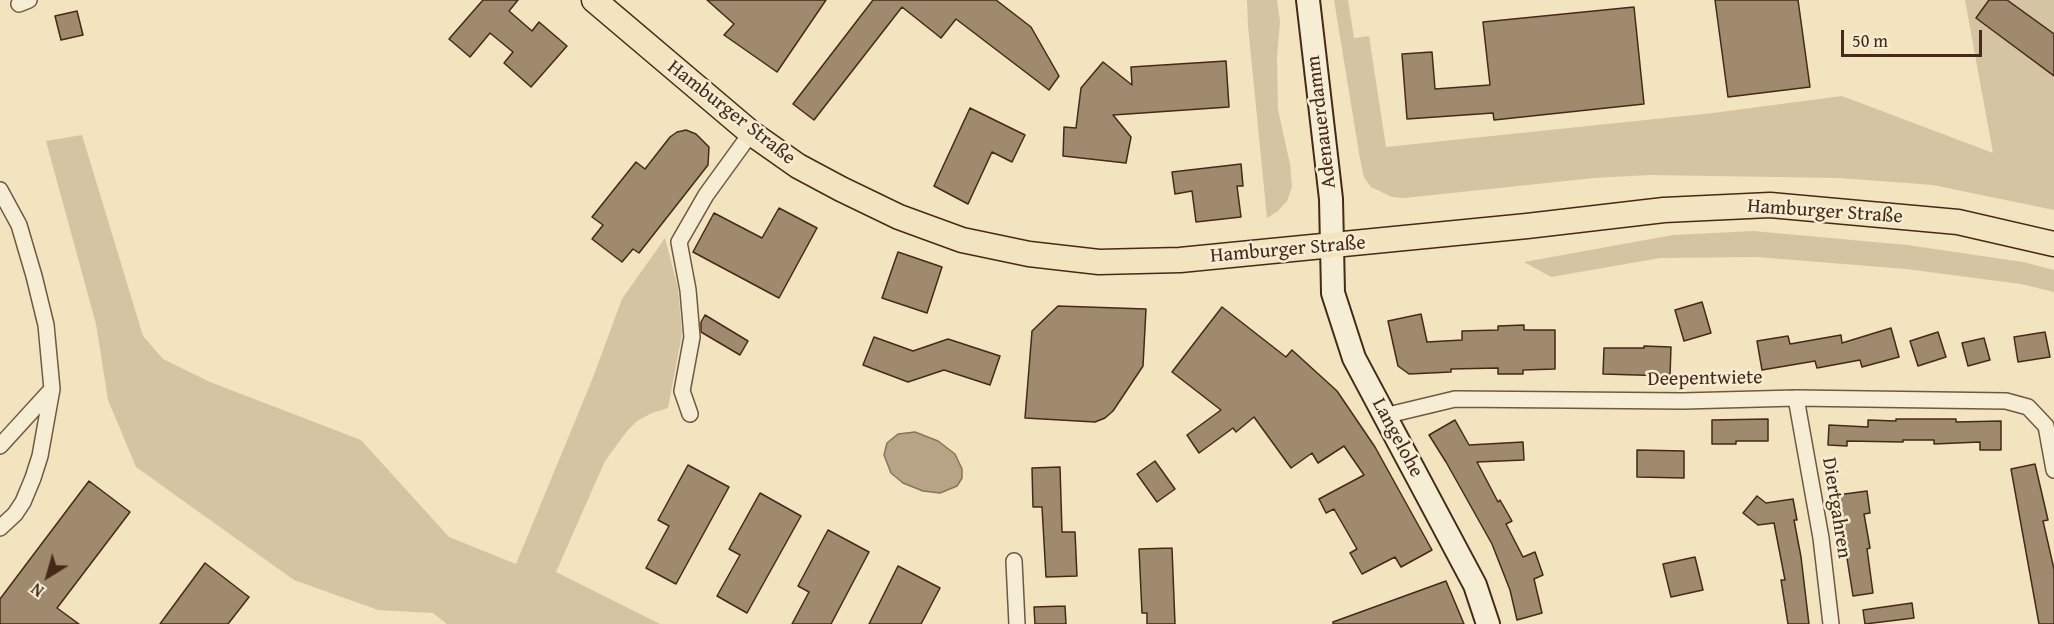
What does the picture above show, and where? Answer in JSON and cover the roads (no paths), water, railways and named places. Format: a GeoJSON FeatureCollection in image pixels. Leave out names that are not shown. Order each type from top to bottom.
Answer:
{"type":"FeatureCollection","features":[{"type":"Feature","properties":{"kind":"main road","name":"Hamburger Straße"},"geometry":{"type":"LineString","coordinates":[[594,0],[751,133],[798,166],[899,218],[962,240],[1029,254],[1099,262],[1139,262],[1284,251],[1664,210],[1770,206],[1958,222],[2054,244]]}},
{"type":"Feature","properties":{"kind":"street","name":"Adenauerdamm"},"geometry":{"type":"LineString","coordinates":[[1308,0],[1334,244]]}},
{"type":"Feature","properties":{"kind":"street"},"geometry":{"type":"LineString","coordinates":[[690,414],[682,391],[692,337],[688,290],[679,242],[706,195],[751,133]]}},
{"type":"Feature","properties":{"kind":"street"},"geometry":{"type":"LineString","coordinates":[[0,190],[19,225],[34,276],[46,324],[52,389],[40,456],[33,478],[23,502],[15,514],[0,528]]}},
{"type":"Feature","properties":{"kind":"street","name":"Langelohe"},"geometry":{"type":"LineString","coordinates":[[1334,244],[1333,293],[1354,358],[1475,585],[1488,624]]}},
{"type":"Feature","properties":{"kind":"street"},"geometry":{"type":"LineString","coordinates":[[0,446],[52,389]]}},
{"type":"Feature","properties":{"kind":"street","name":"Deepentwiete"},"geometry":{"type":"LineString","coordinates":[[1384,416],[1455,399],[1683,401],[1796,398],[2006,401],[2028,407],[2046,426],[2054,470]]}},
{"type":"Feature","properties":{"kind":"street","name":"Diertgahren"},"geometry":{"type":"LineString","coordinates":[[1796,398],[1821,538],[1831,624]]}},
{"type":"Feature","properties":{"kind":"street"},"geometry":{"type":"LineString","coordinates":[[1014,561],[1017,624]]}}]}
